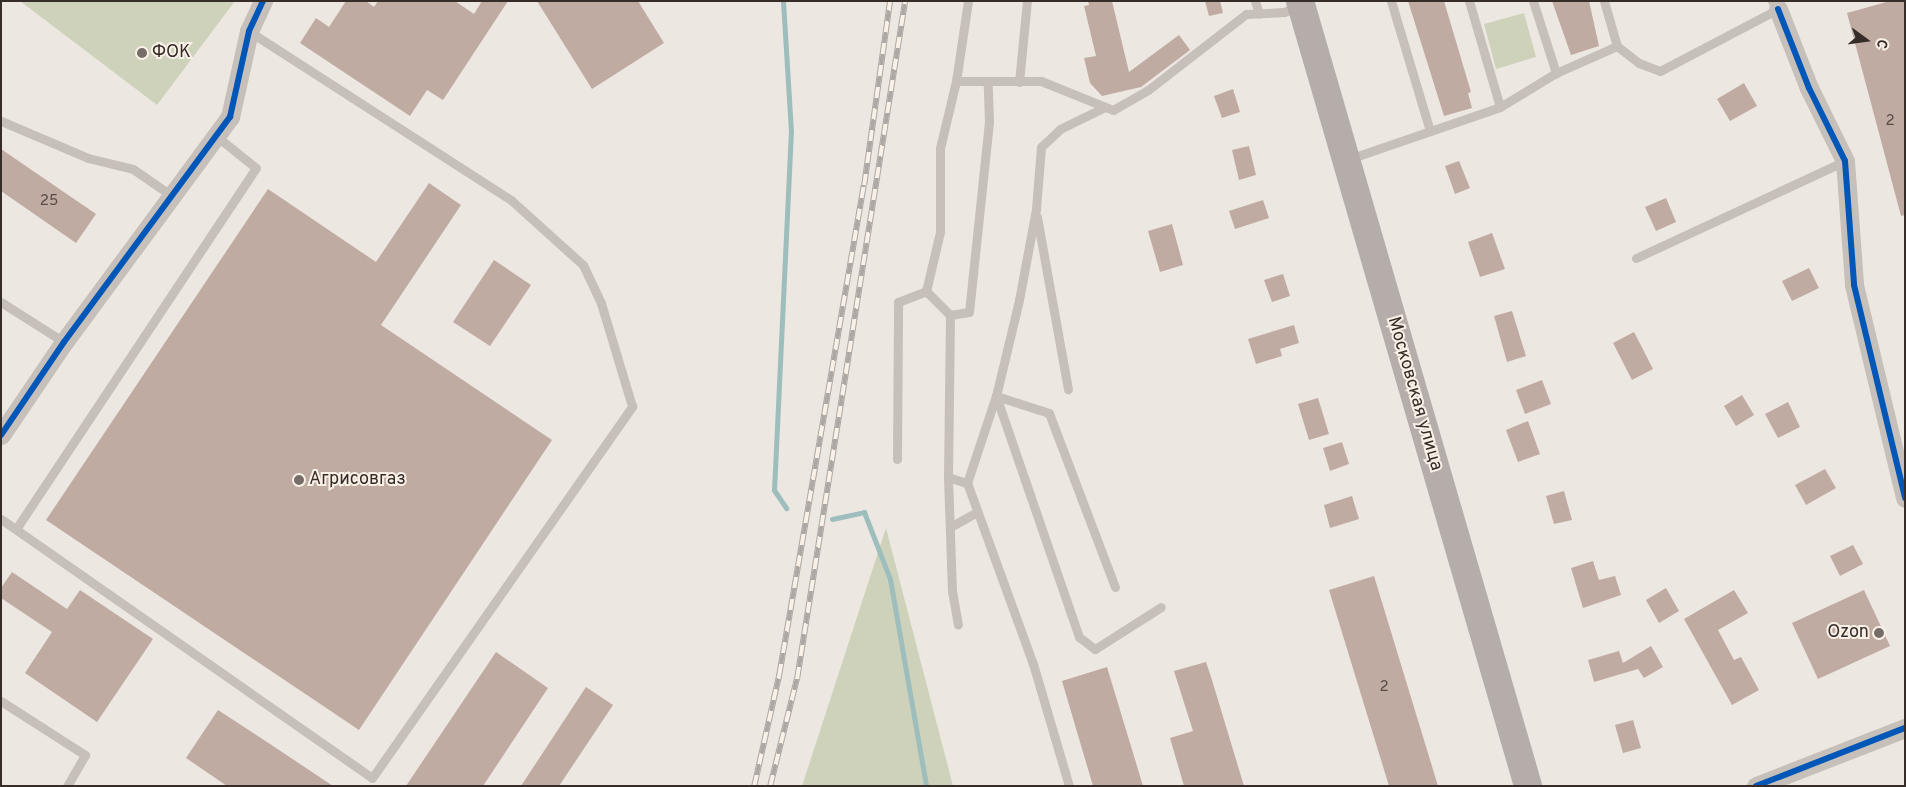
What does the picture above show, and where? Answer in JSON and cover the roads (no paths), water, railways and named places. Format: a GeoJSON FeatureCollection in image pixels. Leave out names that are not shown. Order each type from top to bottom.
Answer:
{"type":"FeatureCollection","features":[{"type":"Feature","properties":{"kind":"main road","name":"Московская улица"},"geometry":{"type":"LineString","coordinates":[[1301,3],[1528,786]]}},
{"type":"Feature","properties":{"kind":"street"},"geometry":{"type":"LineString","coordinates":[[1,436],[64,342],[230,117],[249,31],[264,1]]}},
{"type":"Feature","properties":{"kind":"street"},"geometry":{"type":"LineString","coordinates":[[1775,5],[1809,88],[1845,162],[1854,285],[1905,498]]}},
{"type":"Feature","properties":{"kind":"street"},"geometry":{"type":"LineString","coordinates":[[1756,786],[1905,728]]}},
{"type":"Feature","properties":{"kind":"lane"},"geometry":{"type":"LineString","coordinates":[[926,292],[940,232],[940,148],[956,81],[968,1]]}},
{"type":"Feature","properties":{"kind":"lane"},"geometry":{"type":"LineString","coordinates":[[1020,82],[1027,1]]}},
{"type":"Feature","properties":{"kind":"lane"},"geometry":{"type":"LineString","coordinates":[[1255,1],[1259,13]]}},
{"type":"Feature","properties":{"kind":"lane"},"geometry":{"type":"LineString","coordinates":[[1391,1],[1430,131]]}},
{"type":"Feature","properties":{"kind":"lane"},"geometry":{"type":"LineString","coordinates":[[1470,1],[1500,107]]}},
{"type":"Feature","properties":{"kind":"lane"},"geometry":{"type":"LineString","coordinates":[[1533,1],[1556,73]]}},
{"type":"Feature","properties":{"kind":"lane"},"geometry":{"type":"LineString","coordinates":[[1604,1],[1617,46],[1639,63],[1660,71],[1775,5]]}},
{"type":"Feature","properties":{"kind":"lane"},"geometry":{"type":"LineString","coordinates":[[956,81],[988,84],[1041,81],[1112,110],[1128,103],[1246,14],[1284,12],[1301,3]]}},
{"type":"Feature","properties":{"kind":"lane"},"geometry":{"type":"LineString","coordinates":[[1,519],[372,778],[632,406],[601,303],[583,265],[511,200],[249,31]]}},
{"type":"Feature","properties":{"kind":"lane"},"geometry":{"type":"LineString","coordinates":[[1346,160],[1500,107],[1556,73],[1617,46]]}},
{"type":"Feature","properties":{"kind":"lane"},"geometry":{"type":"LineString","coordinates":[[950,315],[968,312],[984,175],[988,84]]}},
{"type":"Feature","properties":{"kind":"lane"},"geometry":{"type":"LineString","coordinates":[[1069,786],[1033,664],[967,483],[996,396],[1036,209],[1041,147],[1060,129],[1105,106]]}},
{"type":"Feature","properties":{"kind":"lane"},"geometry":{"type":"LineString","coordinates":[[1,120],[88,158],[133,169],[172,196]]}},
{"type":"Feature","properties":{"kind":"lane"},"geometry":{"type":"LineString","coordinates":[[16,529],[256,168],[216,136]]}},
{"type":"Feature","properties":{"kind":"lane"},"geometry":{"type":"LineString","coordinates":[[1636,258],[1845,162]]}},
{"type":"Feature","properties":{"kind":"lane"},"geometry":{"type":"LineString","coordinates":[[1036,209],[1068,389]]}},
{"type":"Feature","properties":{"kind":"lane"},"geometry":{"type":"LineString","coordinates":[[926,292],[950,315],[948,477],[958,624]]}},
{"type":"Feature","properties":{"kind":"lane"},"geometry":{"type":"LineString","coordinates":[[897,460],[898,302],[926,292]]}},
{"type":"Feature","properties":{"kind":"lane"},"geometry":{"type":"LineString","coordinates":[[1,302],[64,342]]}},
{"type":"Feature","properties":{"kind":"lane"},"geometry":{"type":"LineString","coordinates":[[996,396],[1049,413],[1115,587]]}},
{"type":"Feature","properties":{"kind":"lane"},"geometry":{"type":"LineString","coordinates":[[996,396],[1079,637],[1095,649],[1161,607]]}},
{"type":"Feature","properties":{"kind":"lane"},"geometry":{"type":"LineString","coordinates":[[948,477],[967,483]]}},
{"type":"Feature","properties":{"kind":"lane"},"geometry":{"type":"LineString","coordinates":[[950,527],[977,512]]}},
{"type":"Feature","properties":{"kind":"lane"},"geometry":{"type":"LineString","coordinates":[[1,702],[85,755],[67,786]]}},
{"type":"Feature","properties":{"kind":"waterway"},"geometry":{"type":"LineString","coordinates":[[783,1],[791,130],[774,490],[786,508]]}},
{"type":"Feature","properties":{"kind":"waterway"},"geometry":{"type":"LineString","coordinates":[[832,519],[864,512],[890,579],[926,786]]}},
{"type":"Feature","properties":{"kind":"railway"},"geometry":{"type":"LineString","coordinates":[[754,786],[779,675],[864,185],[890,1]]}},
{"type":"Feature","properties":{"kind":"railway"},"geometry":{"type":"LineString","coordinates":[[770,786],[797,678],[905,1]]}},
{"type":"Feature","properties":{"kind":"place","name":"ФОК"},"geometry":{"type":"Point","coordinates":[142,53]}},
{"type":"Feature","properties":{"kind":"place","name":"Агрисовгаз"},"geometry":{"type":"Point","coordinates":[299,480]}},
{"type":"Feature","properties":{"kind":"place","name":"Ozon"},"geometry":{"type":"Point","coordinates":[1879,633]}}]}
